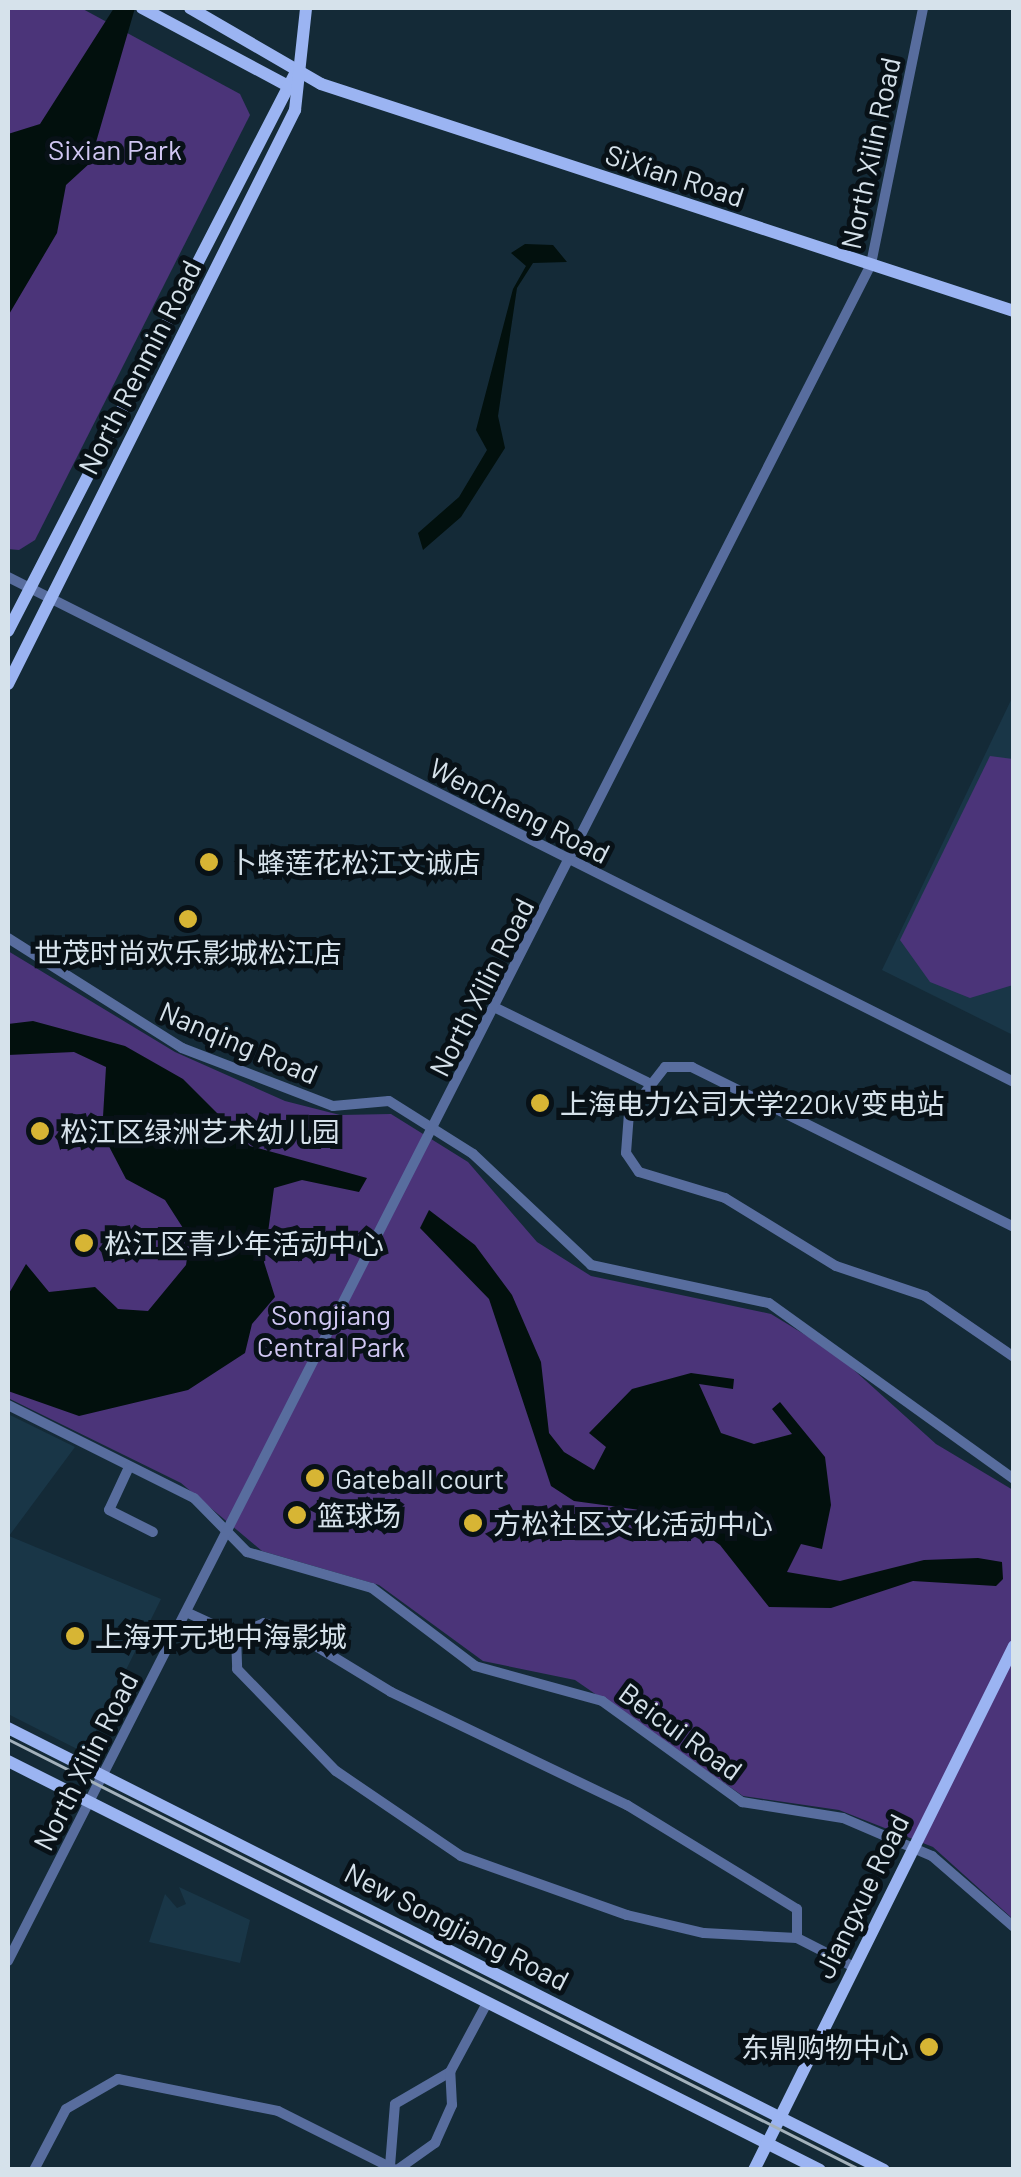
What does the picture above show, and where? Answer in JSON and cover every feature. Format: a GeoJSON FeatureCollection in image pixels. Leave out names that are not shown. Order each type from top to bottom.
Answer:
{"type":"FeatureCollection","features":[{"type":"Feature","properties":{"kind":"main road"},"geometry":{"type":"LineString","coordinates":[[142,8],[282,83],[299,90],[321,84]]}},
{"type":"Feature","properties":{"kind":"main road"},"geometry":{"type":"LineString","coordinates":[[190,8],[321,84]]}},
{"type":"Feature","properties":{"kind":"main road","name":"North Renmin Road"},"geometry":{"type":"LineString","coordinates":[[8,684],[299,90],[306,8]]}},
{"type":"Feature","properties":{"kind":"main road","name":"North Renmin Road"},"geometry":{"type":"LineString","coordinates":[[8,630],[282,83],[298,68]]}},
{"type":"Feature","properties":{"kind":"main road","name":"SiXian Road"},"geometry":{"type":"LineString","coordinates":[[321,84],[1014,311]]}},
{"type":"Feature","properties":{"kind":"main road","name":"Jiangxue Road"},"geometry":{"type":"LineString","coordinates":[[754,2170],[1014,1646]]}},
{"type":"Feature","properties":{"kind":"main road","name":"New Songjiang Road"},"geometry":{"type":"LineString","coordinates":[[8,1728],[884,2170]]}},
{"type":"Feature","properties":{"kind":"main road","name":"New Songjiang Road"},"geometry":{"type":"LineString","coordinates":[[8,1761],[820,2170]]}},
{"type":"Feature","properties":{"kind":"street","name":"North Xilin Road"},"geometry":{"type":"LineString","coordinates":[[8,1961],[432,1134],[870,264],[923,8]]}},
{"type":"Feature","properties":{"kind":"street","name":"WenCheng Road"},"geometry":{"type":"LineString","coordinates":[[8,577],[1014,1082]]}},
{"type":"Feature","properties":{"kind":"street","name":"Nanqing Road"},"geometry":{"type":"LineString","coordinates":[[8,938],[182,1048],[333,1106],[389,1102],[432,1134],[472,1154],[591,1265],[768,1303],[1014,1480]]}},
{"type":"Feature","properties":{"kind":"street"},"geometry":{"type":"LineString","coordinates":[[496,1008],[646,1082]]}},
{"type":"Feature","properties":{"kind":"street"},"geometry":{"type":"LineString","coordinates":[[1014,1228],[692,1067],[665,1067],[646,1082],[628,1133],[639,1172],[724,1198],[836,1266],[925,1296],[1014,1357]]}},
{"type":"Feature","properties":{"kind":"street","name":"Beicui Road"},"geometry":{"type":"LineString","coordinates":[[8,1405],[194,1498],[247,1552],[372,1588],[476,1666],[602,1702],[742,1802],[844,1818],[912,1848],[1014,1926]]}},
{"type":"Feature","properties":{"kind":"street"},"geometry":{"type":"LineString","coordinates":[[129,1467],[109,1510],[153,1532]]}},
{"type":"Feature","properties":{"kind":"street"},"geometry":{"type":"LineString","coordinates":[[186,1612],[236,1635]]}},
{"type":"Feature","properties":{"kind":"street"},"geometry":{"type":"LineString","coordinates":[[796,1938],[798,1908],[627,1805],[391,1692],[296,1634],[264,1623],[236,1635],[230,1652],[247,1680],[336,1772],[426,1837],[522,1883],[627,1915],[704,1933],[796,1938],[854,1966]]}},
{"type":"Feature","properties":{"kind":"street"},"geometry":{"type":"LineString","coordinates":[[395,2168],[395,2104],[450,2072],[487,2003]]}},
{"type":"Feature","properties":{"kind":"street"},"geometry":{"type":"LineString","coordinates":[[395,2168],[436,2144],[452,2105],[450,2072]]}},
{"type":"Feature","properties":{"kind":"street"},"geometry":{"type":"LineString","coordinates":[[34,2170],[66,2110],[118,2079],[278,2111],[395,2168]]}},
{"type":"Feature","properties":{"kind":"shaded area"},"geometry":{"type":"Polygon","coordinates":[[[114,8],[135,8],[90,163],[66,185],[57,233],[8,316],[8,134],[40,124],[114,8]]]}},
{"type":"Feature","properties":{"kind":"shaded area"},"geometry":{"type":"Polygon","coordinates":[[[525,244],[553,245],[567,262],[533,263],[517,288],[498,416],[505,448],[461,517],[423,550],[418,533],[459,497],[487,450],[476,430],[513,289],[526,266],[511,253],[525,244]]]}},
{"type":"Feature","properties":{"kind":"shaded area"},"geometry":{"type":"Polygon","coordinates":[[[1013,696],[1013,1035],[882,970],[1013,696]]]}},
{"type":"Feature","properties":{"kind":"shaded area"},"geometry":{"type":"Polygon","coordinates":[[[33,1021],[125,1046],[183,1079],[250,1146],[367,1178],[359,1192],[302,1180],[274,1188],[264,1262],[275,1297],[252,1324],[245,1353],[188,1390],[79,1416],[8,1391],[8,1295],[26,1264],[49,1292],[95,1287],[118,1309],[148,1311],[186,1265],[190,1239],[165,1200],[126,1179],[102,1133],[106,1067],[74,1052],[8,1055],[8,1024],[33,1021]]]}},
{"type":"Feature","properties":{"kind":"shaded area"},"geometry":{"type":"Polygon","coordinates":[[[429,1210],[475,1245],[512,1295],[541,1362],[549,1433],[564,1452],[594,1470],[606,1447],[589,1433],[632,1389],[691,1373],[734,1379],[733,1389],[699,1384],[721,1433],[754,1444],[792,1434],[772,1409],[780,1402],[825,1457],[831,1505],[822,1549],[801,1544],[787,1572],[840,1581],[924,1560],[978,1558],[1002,1562],[1003,1579],[996,1586],[913,1581],[831,1608],[769,1607],[720,1545],[677,1515],[574,1501],[551,1486],[489,1299],[420,1228],[429,1210]]]}},
{"type":"Feature","properties":{"kind":"shaded area"},"geometry":{"type":"Polygon","coordinates":[[[8,1414],[75,1447],[9,1536],[161,1599],[85,1753],[8,1714],[8,1414]]]}},
{"type":"Feature","properties":{"kind":"shaded area"},"geometry":{"type":"Polygon","coordinates":[[[179,1887],[250,1920],[240,1963],[149,1942],[165,1894],[177,1908],[186,1904],[179,1887]]]}},
{"type":"Feature","properties":{"kind":"green space","name":"Sixian Park"},"geometry":{"type":"Polygon","coordinates":[[[8,8],[81,8],[240,94],[250,115],[35,540],[19,550],[8,549],[8,8]]]}},
{"type":"Feature","properties":{"kind":"green space"},"geometry":{"type":"Polygon","coordinates":[[[990,756],[1013,759],[1013,985],[970,998],[930,982],[900,940],[990,756]]]}},
{"type":"Feature","properties":{"kind":"green space","name":"Songjiang Central Park"},"geometry":{"type":"Polygon","coordinates":[[[8,951],[175,1052],[285,1101],[340,1115],[391,1114],[468,1162],[537,1242],[591,1276],[771,1314],[835,1353],[936,1444],[1013,1490],[1013,1919],[933,1847],[839,1810],[743,1796],[575,1680],[483,1661],[379,1585],[262,1551],[181,1483],[8,1398],[8,951]]]}},
{"type":"Feature","properties":{"kind":"tram line"},"geometry":{"type":"LineString","coordinates":[[8,1739],[861,2170]]}},
{"type":"Feature","properties":{"kind":"place","name":"卜蜂莲花松江文诚店"},"geometry":{"type":"Point","coordinates":[209,862]}},
{"type":"Feature","properties":{"kind":"place","name":"世茂时尚欢乐影城松江店"},"geometry":{"type":"Point","coordinates":[188,919]}},
{"type":"Feature","properties":{"kind":"place","name":"上海电力公司大学220kV变电站"},"geometry":{"type":"Point","coordinates":[540,1103]}},
{"type":"Feature","properties":{"kind":"place","name":"松江区绿洲艺术幼儿园"},"geometry":{"type":"Point","coordinates":[40,1131]}},
{"type":"Feature","properties":{"kind":"place","name":"松江区青少年活动中心"},"geometry":{"type":"Point","coordinates":[84,1243]}},
{"type":"Feature","properties":{"kind":"place","name":"Gateball court"},"geometry":{"type":"Point","coordinates":[315,1478]}},
{"type":"Feature","properties":{"kind":"place","name":"篮球场"},"geometry":{"type":"Point","coordinates":[297,1515]}},
{"type":"Feature","properties":{"kind":"place","name":"方松社区文化活动中心"},"geometry":{"type":"Point","coordinates":[473,1523]}},
{"type":"Feature","properties":{"kind":"place","name":"上海开元地中海影城"},"geometry":{"type":"Point","coordinates":[75,1636]}},
{"type":"Feature","properties":{"kind":"place","name":"东鼎购物中心"},"geometry":{"type":"Point","coordinates":[929,2047]}}]}
